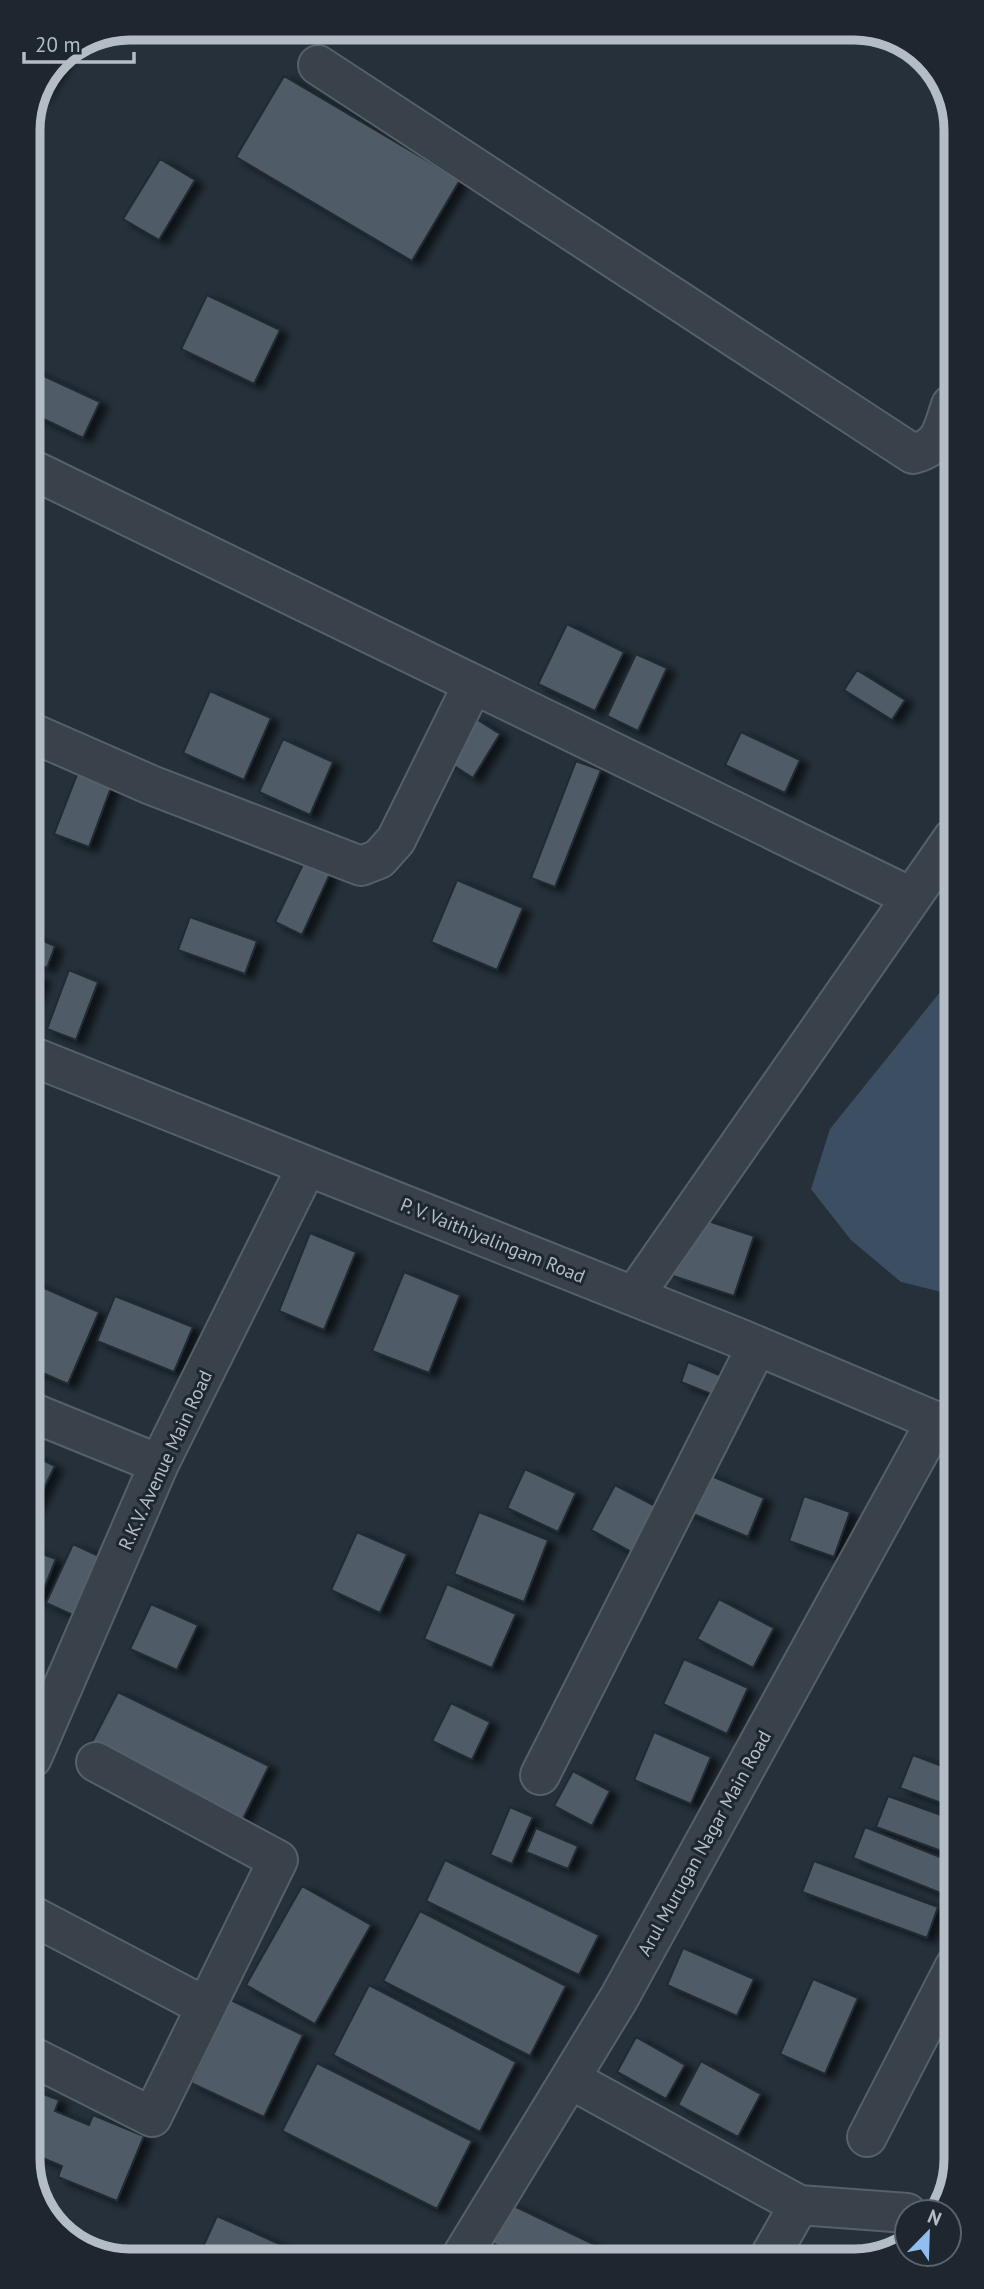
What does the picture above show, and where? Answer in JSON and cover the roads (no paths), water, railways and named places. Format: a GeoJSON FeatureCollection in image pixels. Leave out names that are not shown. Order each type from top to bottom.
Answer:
{"type":"FeatureCollection","features":[{"type":"Feature","properties":{"kind":"street"},"geometry":{"type":"LineString","coordinates":[[318,65],[913,454],[929,450],[938,442],[944,425]]}},
{"type":"Feature","properties":{"kind":"street"},"geometry":{"type":"LineString","coordinates":[[40,473],[473,684],[618,742],[911,897]]}},
{"type":"Feature","properties":{"kind":"street"},"geometry":{"type":"LineString","coordinates":[[40,736],[151,785],[361,866],[379,859],[396,840],[473,684]]}},
{"type":"Feature","properties":{"kind":"street"},"geometry":{"type":"LineString","coordinates":[[634,1296],[944,851]]}},
{"type":"Feature","properties":{"kind":"street","name":"P. V. Vaithiyalingam Road"},"geometry":{"type":"LineString","coordinates":[[40,1060],[634,1296],[944,1425]]}},
{"type":"Feature","properties":{"kind":"street","name":"R.K.V. Avenue Main Road"},"geometry":{"type":"LineString","coordinates":[[40,1739],[159,1464],[307,1166]]}},
{"type":"Feature","properties":{"kind":"street"},"geometry":{"type":"LineString","coordinates":[[540,1774],[757,1346]]}},
{"type":"Feature","properties":{"kind":"street"},"geometry":{"type":"LineString","coordinates":[[40,1416],[159,1464]]}},
{"type":"Feature","properties":{"kind":"street","name":"Arul Murugan Nagar Main Road"},"geometry":{"type":"LineString","coordinates":[[466,2249],[619,1998],[944,1427]]}},
{"type":"Feature","properties":{"kind":"street"},"geometry":{"type":"LineString","coordinates":[[40,2061],[152,2118],[278,1860],[96,1762]]}},
{"type":"Feature","properties":{"kind":"street"},"geometry":{"type":"LineString","coordinates":[[40,1920],[206,2007]]}},
{"type":"Feature","properties":{"kind":"street"},"geometry":{"type":"LineString","coordinates":[[867,2137],[944,1989]]}},
{"type":"Feature","properties":{"kind":"street"},"geometry":{"type":"LineString","coordinates":[[570,2079],[799,2205],[893,2212]]}},
{"type":"Feature","properties":{"kind":"street"},"geometry":{"type":"LineString","coordinates":[[774,2249],[799,2205]]}},
{"type":"Feature","properties":{"kind":"water"},"geometry":{"type":"Polygon","coordinates":[[[944,987],[944,1293],[901,1282],[851,1240],[811,1189],[830,1129],[944,987]]]}}]}
